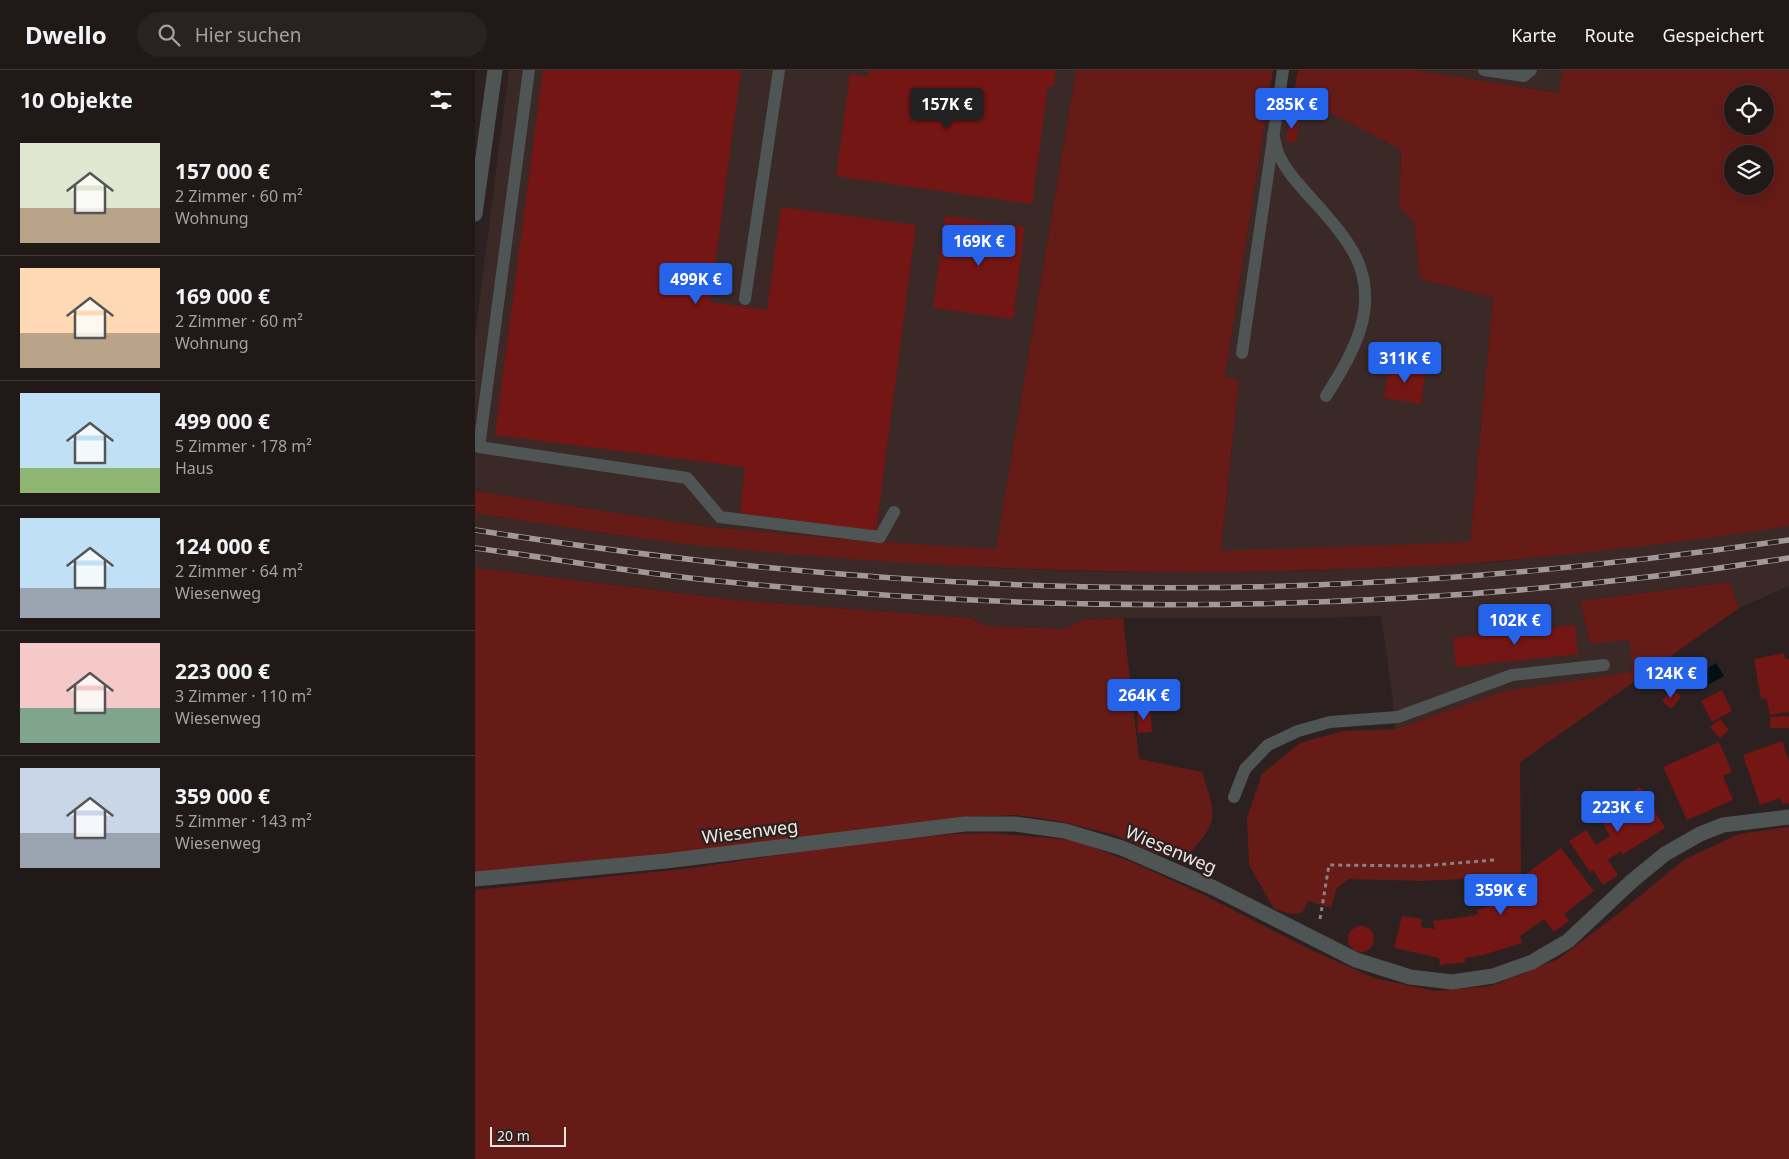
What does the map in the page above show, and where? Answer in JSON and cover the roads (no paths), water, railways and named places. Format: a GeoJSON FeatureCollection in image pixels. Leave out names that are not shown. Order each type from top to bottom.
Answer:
{"type":"FeatureCollection","features":[{"type":"Feature","properties":{"kind":"street"},"geometry":{"type":"LineString","coordinates":[[475,214],[495,70]]}},
{"type":"Feature","properties":{"kind":"street","name":"Wiesenweg"},"geometry":{"type":"LineString","coordinates":[[475,879],[666,862],[965,824],[1015,824],[1065,831],[1122,848],[1214,888],[1357,960],[1410,978],[1452,982],[1493,976],[1532,962],[1568,941],[1632,881],[1665,854],[1700,834],[1723,825],[1789,817]]}},
{"type":"Feature","properties":{"kind":"lane"},"geometry":{"type":"LineString","coordinates":[[529,70],[479,448],[687,478],[720,517],[879,537],[894,512]]}},
{"type":"Feature","properties":{"kind":"lane"},"geometry":{"type":"LineString","coordinates":[[745,299],[779,70]]}},
{"type":"Feature","properties":{"kind":"lane"},"geometry":{"type":"LineString","coordinates":[[1242,353],[1283,70]]}},
{"type":"Feature","properties":{"kind":"lane"},"geometry":{"type":"LineString","coordinates":[[1484,70],[1524,76],[1531,70]]}},
{"type":"Feature","properties":{"kind":"lane"},"geometry":{"type":"LineString","coordinates":[[1273,135],[1279,154],[1298,183],[1339,231],[1356,258],[1365,287],[1365,315],[1361,329],[1348,360],[1326,396]]}},
{"type":"Feature","properties":{"kind":"lane"},"geometry":{"type":"LineString","coordinates":[[1234,797],[1245,769],[1268,745],[1298,731],[1330,722],[1398,716],[1512,675],[1604,666]]}},
{"type":"Feature","properties":{"kind":"railway"},"geometry":{"type":"LineString","coordinates":[[475,530],[683,559],[788,570],[998,584],[1209,588],[1433,579],[1611,563],[1789,540]]}},
{"type":"Feature","properties":{"kind":"railway"},"geometry":{"type":"LineString","coordinates":[[475,548],[688,578],[852,593],[986,601],[1120,604],[1254,604],[1388,599],[1522,590],[1656,576],[1789,558]]}}]}
